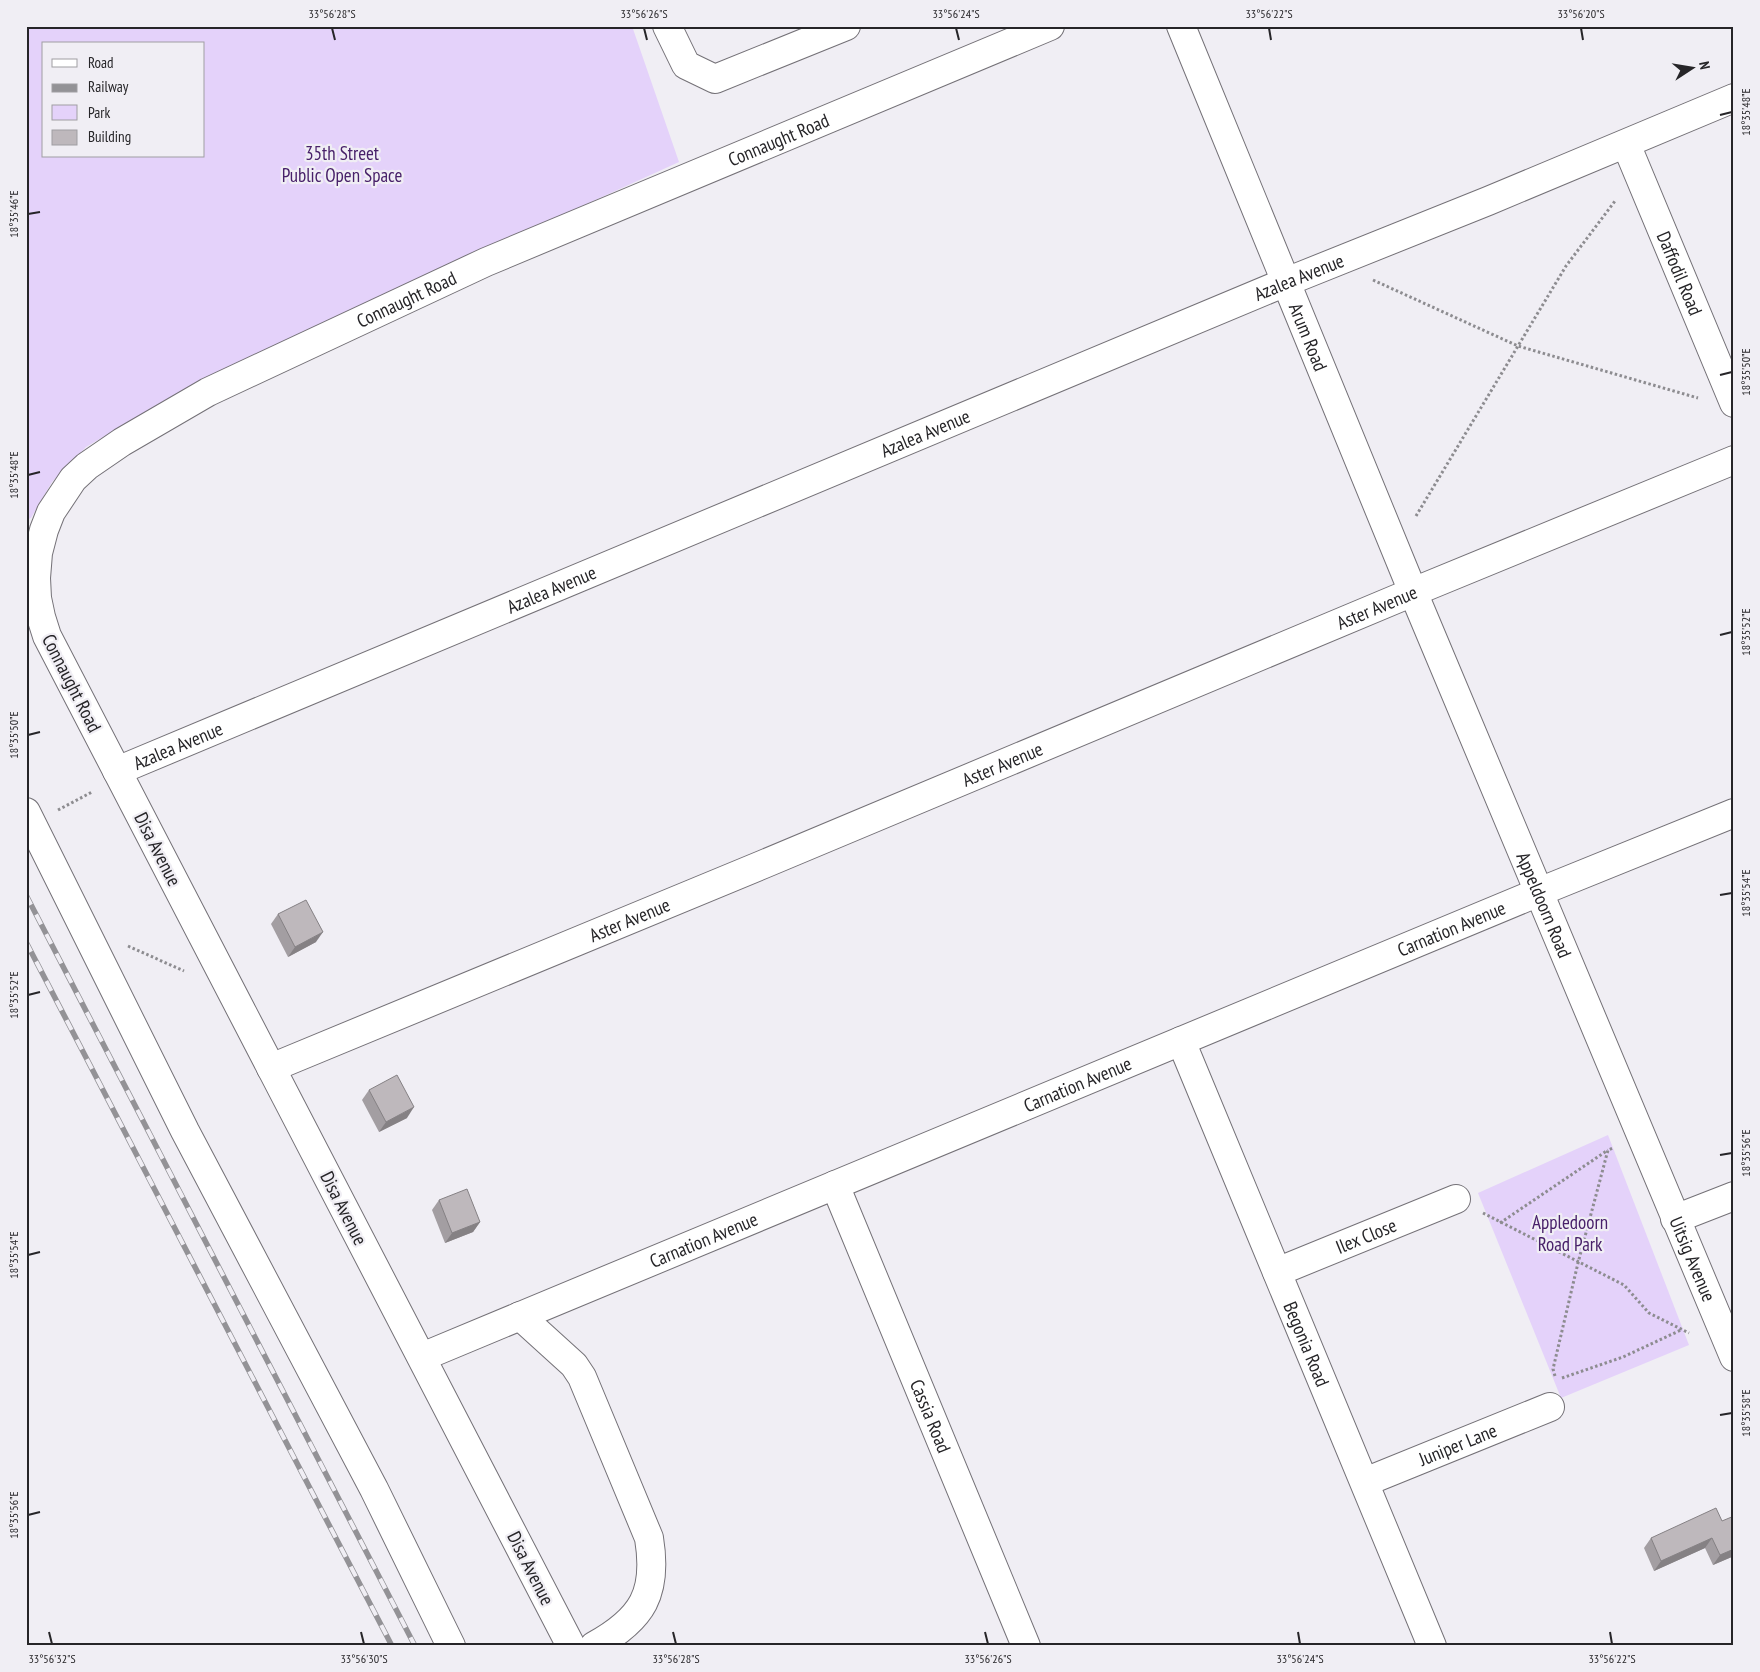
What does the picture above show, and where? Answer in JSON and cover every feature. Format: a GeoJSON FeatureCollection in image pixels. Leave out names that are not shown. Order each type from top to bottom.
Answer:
{"type":"FeatureCollection","features":[{"type":"Feature","properties":{"kind":"street"},"geometry":{"type":"LineString","coordinates":[[667,26],[686,65],[715,78],[846,26]]}},
{"type":"Feature","properties":{"kind":"street","name":"Connaught Road"},"geometry":{"type":"LineString","coordinates":[[117,771],[47,636],[37,598],[38,554],[44,530],[62,495],[87,466],[122,442],[208,392],[486,262],[1050,26]]}},
{"type":"Feature","properties":{"kind":"street","name":"Arum Road"},"geometry":{"type":"LineString","coordinates":[[1181,26],[1413,592]]}},
{"type":"Feature","properties":{"kind":"street","name":"Azalea Avenue"},"geometry":{"type":"LineString","coordinates":[[117,771],[1286,282],[1626,144],[1734,98]]}},
{"type":"Feature","properties":{"kind":"street","name":"Daffodil Road"},"geometry":{"type":"LineString","coordinates":[[1626,144],[1734,403]]}},
{"type":"Feature","properties":{"kind":"street","name":"Aster Avenue"},"geometry":{"type":"LineString","coordinates":[[271,1068],[1734,460]]}},
{"type":"Feature","properties":{"kind":"street","name":"Appeldoorn Road"},"geometry":{"type":"LineString","coordinates":[[1413,592],[1676,1219]]}},
{"type":"Feature","properties":{"kind":"street","name":"Disa Avenue"},"geometry":{"type":"LineString","coordinates":[[117,771],[571,1646]]}},
{"type":"Feature","properties":{"kind":"street","name":"Carnation Avenue"},"geometry":{"type":"LineString","coordinates":[[422,1357],[1538,892],[1734,813]]}},
{"type":"Feature","properties":{"kind":"street"},"geometry":{"type":"LineString","coordinates":[[28,815],[185,1131],[374,1489],[451,1646]]}},
{"type":"Feature","properties":{"kind":"street","name":"Begonia Road"},"geometry":{"type":"LineString","coordinates":[[1181,1041],[1432,1646]]}},
{"type":"Feature","properties":{"kind":"street","name":"Cassia Road"},"geometry":{"type":"LineString","coordinates":[[835,1185],[1026,1646]]}},
{"type":"Feature","properties":{"kind":"street","name":"Uitsig Avenue"},"geometry":{"type":"LineString","coordinates":[[1734,1196],[1676,1219],[1734,1357]]}},
{"type":"Feature","properties":{"kind":"street","name":"Ilex Close"},"geometry":{"type":"LineString","coordinates":[[1277,1272],[1456,1199]]}},
{"type":"Feature","properties":{"kind":"street"},"geometry":{"type":"LineString","coordinates":[[520,1316],[574,1365],[582,1377],[649,1538],[652,1559],[651,1576],[650,1585],[642,1606],[627,1625],[594,1646]]}},
{"type":"Feature","properties":{"kind":"street","name":"Juniper Lane"},"geometry":{"type":"LineString","coordinates":[[1365,1482],[1550,1407]]}},
{"type":"Feature","properties":{"kind":"path"},"geometry":{"type":"LineString","coordinates":[[1416,516],[1566,266],[1621,194]]}},
{"type":"Feature","properties":{"kind":"path"},"geometry":{"type":"LineString","coordinates":[[1371,279],[1518,346],[1705,400]]}},
{"type":"Feature","properties":{"kind":"path"},"geometry":{"type":"LineString","coordinates":[[28,815],[62,809],[91,794],[117,771]]}},
{"type":"Feature","properties":{"kind":"path"},"geometry":{"type":"LineString","coordinates":[[1500,1223],[1608,1150],[1640,1134]]}},
{"type":"Feature","properties":{"kind":"path"},"geometry":{"type":"LineString","coordinates":[[1608,1150],[1578,1263],[1553,1369],[1556,1380],[1623,1357],[1681,1330]]}},
{"type":"Feature","properties":{"kind":"path"},"geometry":{"type":"LineString","coordinates":[[1456,1199],[1624,1285],[1649,1313],[1681,1330],[1688,1333],[1718,1320]]}},
{"type":"Feature","properties":{"kind":"green space","name":"35th Street Public Open Space"},"geometry":{"type":"Polygon","coordinates":[[[26,26],[632,26],[679,162],[198,381],[86,447],[52,482],[31,518],[26,520],[26,26]]]}},
{"type":"Feature","properties":{"kind":"green space","name":"Appledoorn Road Park"},"geometry":{"type":"Polygon","coordinates":[[[1608,1135],[1689,1345],[1561,1398],[1478,1193],[1608,1135]]]}},
{"type":"Feature","properties":{"kind":"building"},"geometry":{"type":"Polygon","coordinates":[[[306,900],[323,932],[295,947],[278,914],[306,900]]]}},
{"type":"Feature","properties":{"kind":"building"},"geometry":{"type":"Polygon","coordinates":[[[397,1075],[414,1107],[386,1122],[369,1090],[397,1075]]]}},
{"type":"Feature","properties":{"kind":"building"},"geometry":{"type":"Polygon","coordinates":[[[467,1189],[480,1222],[452,1233],[439,1200],[467,1189]]]}},
{"type":"Feature","properties":{"kind":"building"},"geometry":{"type":"Polygon","coordinates":[[[1716,1508],[1722,1521],[1734,1516],[1734,1549],[1720,1555],[1712,1538],[1661,1561],[1651,1538],[1716,1508]]]}},
{"type":"Feature","properties":{"kind":"railway"},"geometry":{"type":"LineString","coordinates":[[26,895],[415,1646]]}},
{"type":"Feature","properties":{"kind":"railway"},"geometry":{"type":"LineString","coordinates":[[26,942],[392,1646]]}}]}
